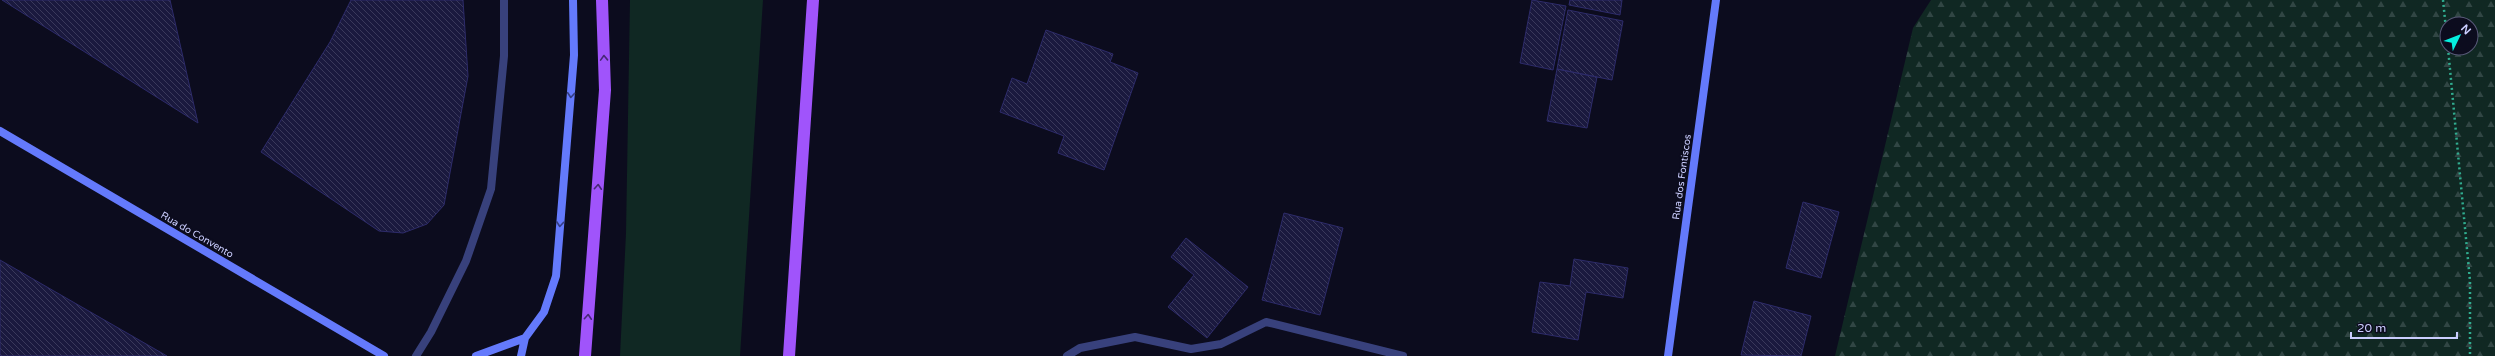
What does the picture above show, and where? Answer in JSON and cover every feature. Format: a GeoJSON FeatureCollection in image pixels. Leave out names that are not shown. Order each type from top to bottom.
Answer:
{"type":"FeatureCollection","features":[{"type":"Feature","properties":{"kind":"main road"},"geometry":{"type":"LineString","coordinates":[[585,356],[605,90],[602,0]]}},
{"type":"Feature","properties":{"kind":"main road"},"geometry":{"type":"LineString","coordinates":[[788,356],[813,0]]}},
{"type":"Feature","properties":{"kind":"street"},"geometry":{"type":"LineString","coordinates":[[416,356],[431,332],[466,261],[491,189],[504,56],[504,0]]}},
{"type":"Feature","properties":{"kind":"street"},"geometry":{"type":"LineString","coordinates":[[520,356],[525,338],[544,312],[556,276],[574,55],[573,0]]}},
{"type":"Feature","properties":{"kind":"street","name":"Rua dos Fontiscos"},"geometry":{"type":"LineString","coordinates":[[1668,356],[1716,0]]}},
{"type":"Feature","properties":{"kind":"street","name":"Rua do Convento"},"geometry":{"type":"LineString","coordinates":[[0,131],[384,356]]}},
{"type":"Feature","properties":{"kind":"street"},"geometry":{"type":"LineString","coordinates":[[1067,356],[1080,348],[1135,337],[1191,349],[1221,344],[1266,322],[1403,356]]}},
{"type":"Feature","properties":{"kind":"street"},"geometry":{"type":"LineString","coordinates":[[476,356],[525,338]]}},
{"type":"Feature","properties":{"kind":"path"},"geometry":{"type":"LineString","coordinates":[[2443,0],[2445,16]]}},
{"type":"Feature","properties":{"kind":"path"},"geometry":{"type":"LineString","coordinates":[[2449,56],[2470,281],[2470,356]]}},
{"type":"Feature","properties":{"kind":"green space"},"geometry":{"type":"Polygon","coordinates":[[[630,0],[763,0],[740,356],[620,356],[626,233],[630,0]]]}},
{"type":"Feature","properties":{"kind":"green space"},"geometry":{"type":"Polygon","coordinates":[[[1931,0],[2495,0],[2495,356],[1835,356],[1913,28],[1931,0]]]}},
{"type":"Feature","properties":{"kind":"building"},"geometry":{"type":"Polygon","coordinates":[[[2,0],[170,0],[198,123],[2,0]]]}},
{"type":"Feature","properties":{"kind":"building"},"geometry":{"type":"Polygon","coordinates":[[[351,0],[463,0],[468,76],[444,205],[427,224],[403,233],[379,231],[261,152],[330,42],[351,0]]]}},
{"type":"Feature","properties":{"kind":"building"},"geometry":{"type":"Polygon","coordinates":[[[1532,0],[1566,6],[1553,70],[1520,63],[1532,0]]]}},
{"type":"Feature","properties":{"kind":"building"},"geometry":{"type":"Polygon","coordinates":[[[1570,0],[1622,0],[1620,15],[1569,5],[1570,0]]]}},
{"type":"Feature","properties":{"kind":"building"},"geometry":{"type":"Polygon","coordinates":[[[1568,10],[1623,21],[1612,80],[1557,69],[1568,10]]]}},
{"type":"Feature","properties":{"kind":"building"},"geometry":{"type":"Polygon","coordinates":[[[1046,30],[1113,54],[1110,62],[1138,73],[1104,170],[1058,153],[1064,136],[1000,112],[1012,78],[1027,84],[1046,30]]]}},
{"type":"Feature","properties":{"kind":"building"},"geometry":{"type":"Polygon","coordinates":[[[1557,69],[1597,77],[1587,128],[1547,121],[1557,69]]]}},
{"type":"Feature","properties":{"kind":"building"},"geometry":{"type":"Polygon","coordinates":[[[1803,202],[1839,212],[1821,278],[1786,268],[1803,202]]]}},
{"type":"Feature","properties":{"kind":"building"},"geometry":{"type":"Polygon","coordinates":[[[1284,213],[1343,228],[1320,315],[1262,300],[1284,213]]]}},
{"type":"Feature","properties":{"kind":"building"},"geometry":{"type":"Polygon","coordinates":[[[1186,238],[1248,287],[1207,338],[1168,307],[1194,275],[1171,257],[1186,238]]]}},
{"type":"Feature","properties":{"kind":"building"},"geometry":{"type":"Polygon","coordinates":[[[1574,259],[1628,268],[1623,298],[1586,292],[1578,340],[1532,332],[1540,282],[1570,286],[1574,259]]]}},
{"type":"Feature","properties":{"kind":"building"},"geometry":{"type":"Polygon","coordinates":[[[0,260],[167,356],[0,356],[0,260]]]}},
{"type":"Feature","properties":{"kind":"building"},"geometry":{"type":"Polygon","coordinates":[[[1754,301],[1811,316],[1801,356],[1741,355],[1754,301]]]}}]}
